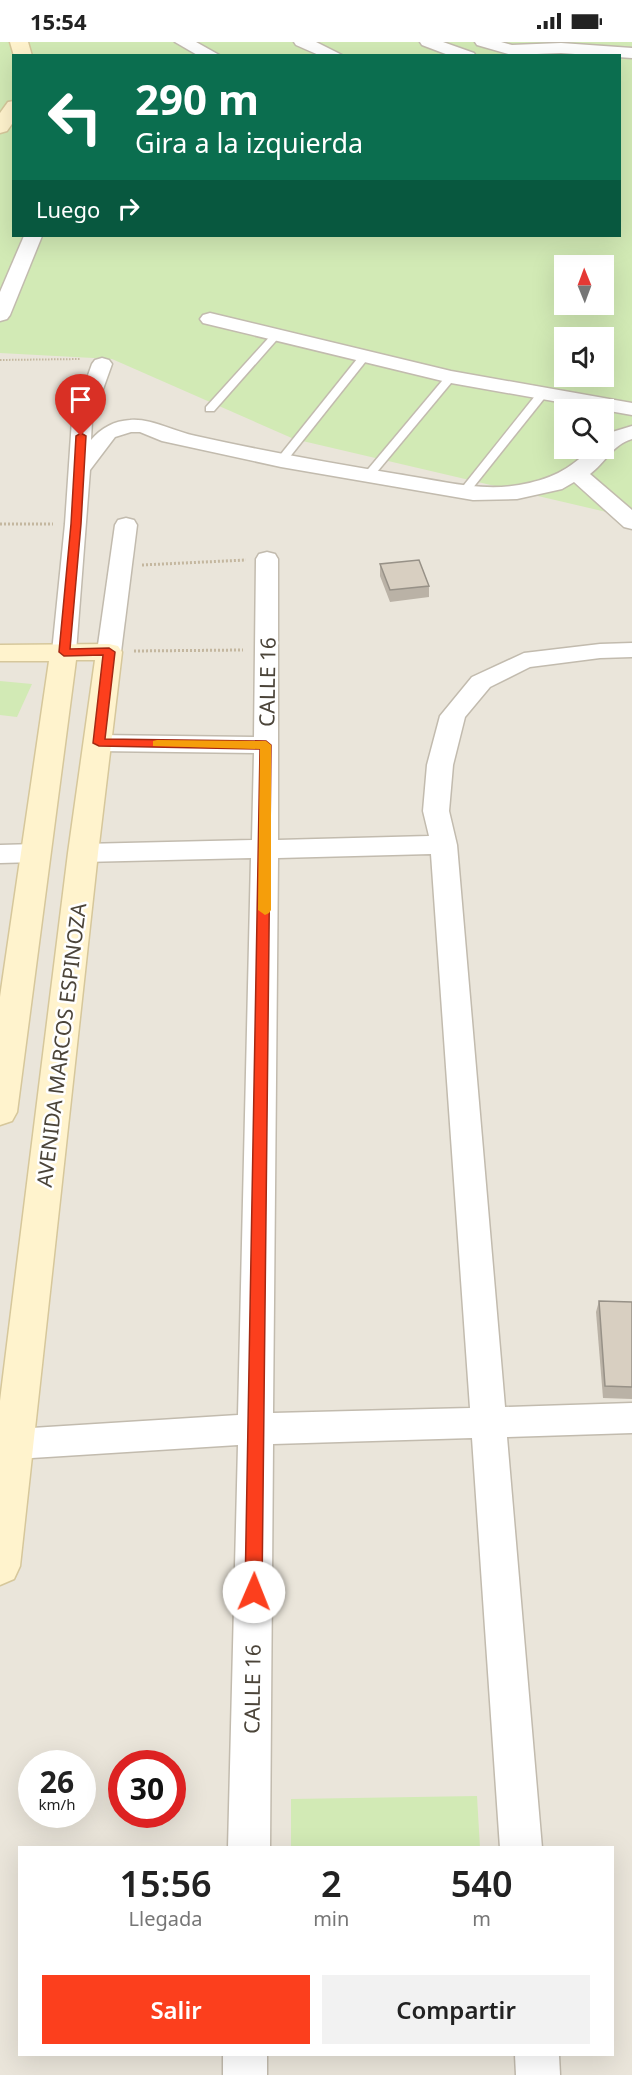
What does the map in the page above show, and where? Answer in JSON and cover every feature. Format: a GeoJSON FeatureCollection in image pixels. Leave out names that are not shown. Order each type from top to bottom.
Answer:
{"type":"FeatureCollection","features":[{"type":"Feature","properties":{"kind":"street"},"geometry":{"type":"LineString","coordinates":[[183,42],[209,54]]}},
{"type":"Feature","properties":{"kind":"street"},"geometry":{"type":"LineString","coordinates":[[302,42],[331,54]]}},
{"type":"Feature","properties":{"kind":"street"},"geometry":{"type":"LineString","coordinates":[[428,42],[462,54]]}},
{"type":"Feature","properties":{"kind":"street"},"geometry":{"type":"LineString","coordinates":[[483,42],[512,50],[632,52]]}},
{"type":"Feature","properties":{"kind":"street"},"geometry":{"type":"LineString","coordinates":[[595,50],[632,43]]}},
{"type":"Feature","properties":{"kind":"street"},"geometry":{"type":"LineString","coordinates":[[0,127],[12,109]]}},
{"type":"Feature","properties":{"kind":"street"},"geometry":{"type":"LineString","coordinates":[[0,315],[33,237]]}},
{"type":"Feature","properties":{"kind":"street"},"geometry":{"type":"LineString","coordinates":[[210,319],[451,376],[632,409]]}},
{"type":"Feature","properties":{"kind":"street"},"geometry":{"type":"LineString","coordinates":[[0,1112],[64,652],[82,420],[102,364]]}},
{"type":"Feature","properties":{"kind":"street"},"geometry":{"type":"LineString","coordinates":[[79,470],[108,434],[129,426],[143,426],[169,437],[281,461],[464,492],[517,492],[554,484],[577,474],[591,459]]}},
{"type":"Feature","properties":{"kind":"street"},"geometry":{"type":"LineString","coordinates":[[614,439],[632,432]]}},
{"type":"Feature","properties":{"kind":"street"},"geometry":{"type":"LineString","coordinates":[[577,474],[632,522]]}},
{"type":"Feature","properties":{"kind":"street","name":"AVENIDA MARCOS ESPINOZA"},"geometry":{"type":"LineString","coordinates":[[0,1566],[7,1444],[126,525]]}},
{"type":"Feature","properties":{"kind":"street","name":"CALLE 16"},"geometry":{"type":"LineString","coordinates":[[249,1846],[266,849],[267,559]]}},
{"type":"Feature","properties":{"kind":"street"},"geometry":{"type":"LineString","coordinates":[[521,1846],[444,845],[436,811],[440,765],[453,716],[481,682],[524,660],[600,651],[632,650]]}},
{"type":"Feature","properties":{"kind":"street"},"geometry":{"type":"LineString","coordinates":[[0,653],[109,652]]}},
{"type":"Feature","properties":{"kind":"street"},"geometry":{"type":"LineString","coordinates":[[99,743],[266,745]]}},
{"type":"Feature","properties":{"kind":"street"},"geometry":{"type":"LineString","coordinates":[[83,853],[444,845]]}},
{"type":"Feature","properties":{"kind":"street"},"geometry":{"type":"LineString","coordinates":[[0,854],[36,853]]}},
{"type":"Feature","properties":{"kind":"street"},"geometry":{"type":"LineString","coordinates":[[7,1444],[257,1429],[632,1418]]}},
{"type":"Feature","properties":{"kind":"street"},"geometry":{"type":"LineString","coordinates":[[245,2056],[245,2075]]}},
{"type":"Feature","properties":{"kind":"street"},"geometry":{"type":"LineString","coordinates":[[537,2056],[538,2075]]}},
{"type":"Feature","properties":{"kind":"lane"},"geometry":{"type":"LineString","coordinates":[[210,409],[276,335]]}},
{"type":"Feature","properties":{"kind":"lane"},"geometry":{"type":"LineString","coordinates":[[281,461],[365,356]]}},
{"type":"Feature","properties":{"kind":"lane"},"geometry":{"type":"LineString","coordinates":[[368,476],[451,376]]}},
{"type":"Feature","properties":{"kind":"lane"},"geometry":{"type":"LineString","coordinates":[[464,492],[543,393]]}},
{"type":"Feature","properties":{"kind":"path"},"geometry":{"type":"LineString","coordinates":[[0,360],[81,359],[102,364]]}},
{"type":"Feature","properties":{"kind":"path"},"geometry":{"type":"LineString","coordinates":[[121,568],[154,563],[267,559]]}},
{"type":"Feature","properties":{"kind":"path"},"geometry":{"type":"LineString","coordinates":[[109,652],[268,649]]}},
{"type":"Feature","properties":{"kind":"shaded area"},"geometry":{"type":"Polygon","coordinates":[[[0,42],[12,54],[12,237],[310,278],[577,327],[554,327],[554,387],[614,387],[614,334],[632,337],[632,2075],[0,2075],[0,42]]]}},
{"type":"Feature","properties":{"kind":"green space"},"geometry":{"type":"Polygon","coordinates":[[[0,42],[632,42],[632,518],[294,439],[112,359],[0,353],[0,42]]]}},
{"type":"Feature","properties":{"kind":"green space"},"geometry":{"type":"Polygon","coordinates":[[[0,681],[32,684],[17,717],[0,715],[0,681]]]}},
{"type":"Feature","properties":{"kind":"green space"},"geometry":{"type":"Polygon","coordinates":[[[477,1796],[480,1846],[291,1846],[291,1799],[477,1796]]]}},
{"type":"Feature","properties":{"kind":"building"},"geometry":{"type":"Polygon","coordinates":[[[419,560],[429,586],[390,590],[380,564],[419,560]]]}},
{"type":"Feature","properties":{"kind":"building"},"geometry":{"type":"Polygon","coordinates":[[[599,1301],[632,1302],[632,1387],[605,1386],[599,1301]]]}},
{"type":"Feature","properties":{"kind":"slow traffic"},"geometry":{"type":"LineString","coordinates":[[157,744],[266,745],[265,910]]}},
{"type":"Feature","properties":{"kind":"route"},"geometry":{"type":"LineString","coordinates":[[81,436],[76,524],[64,652],[109,652],[99,743],[266,745],[254,1592]]}}]}
